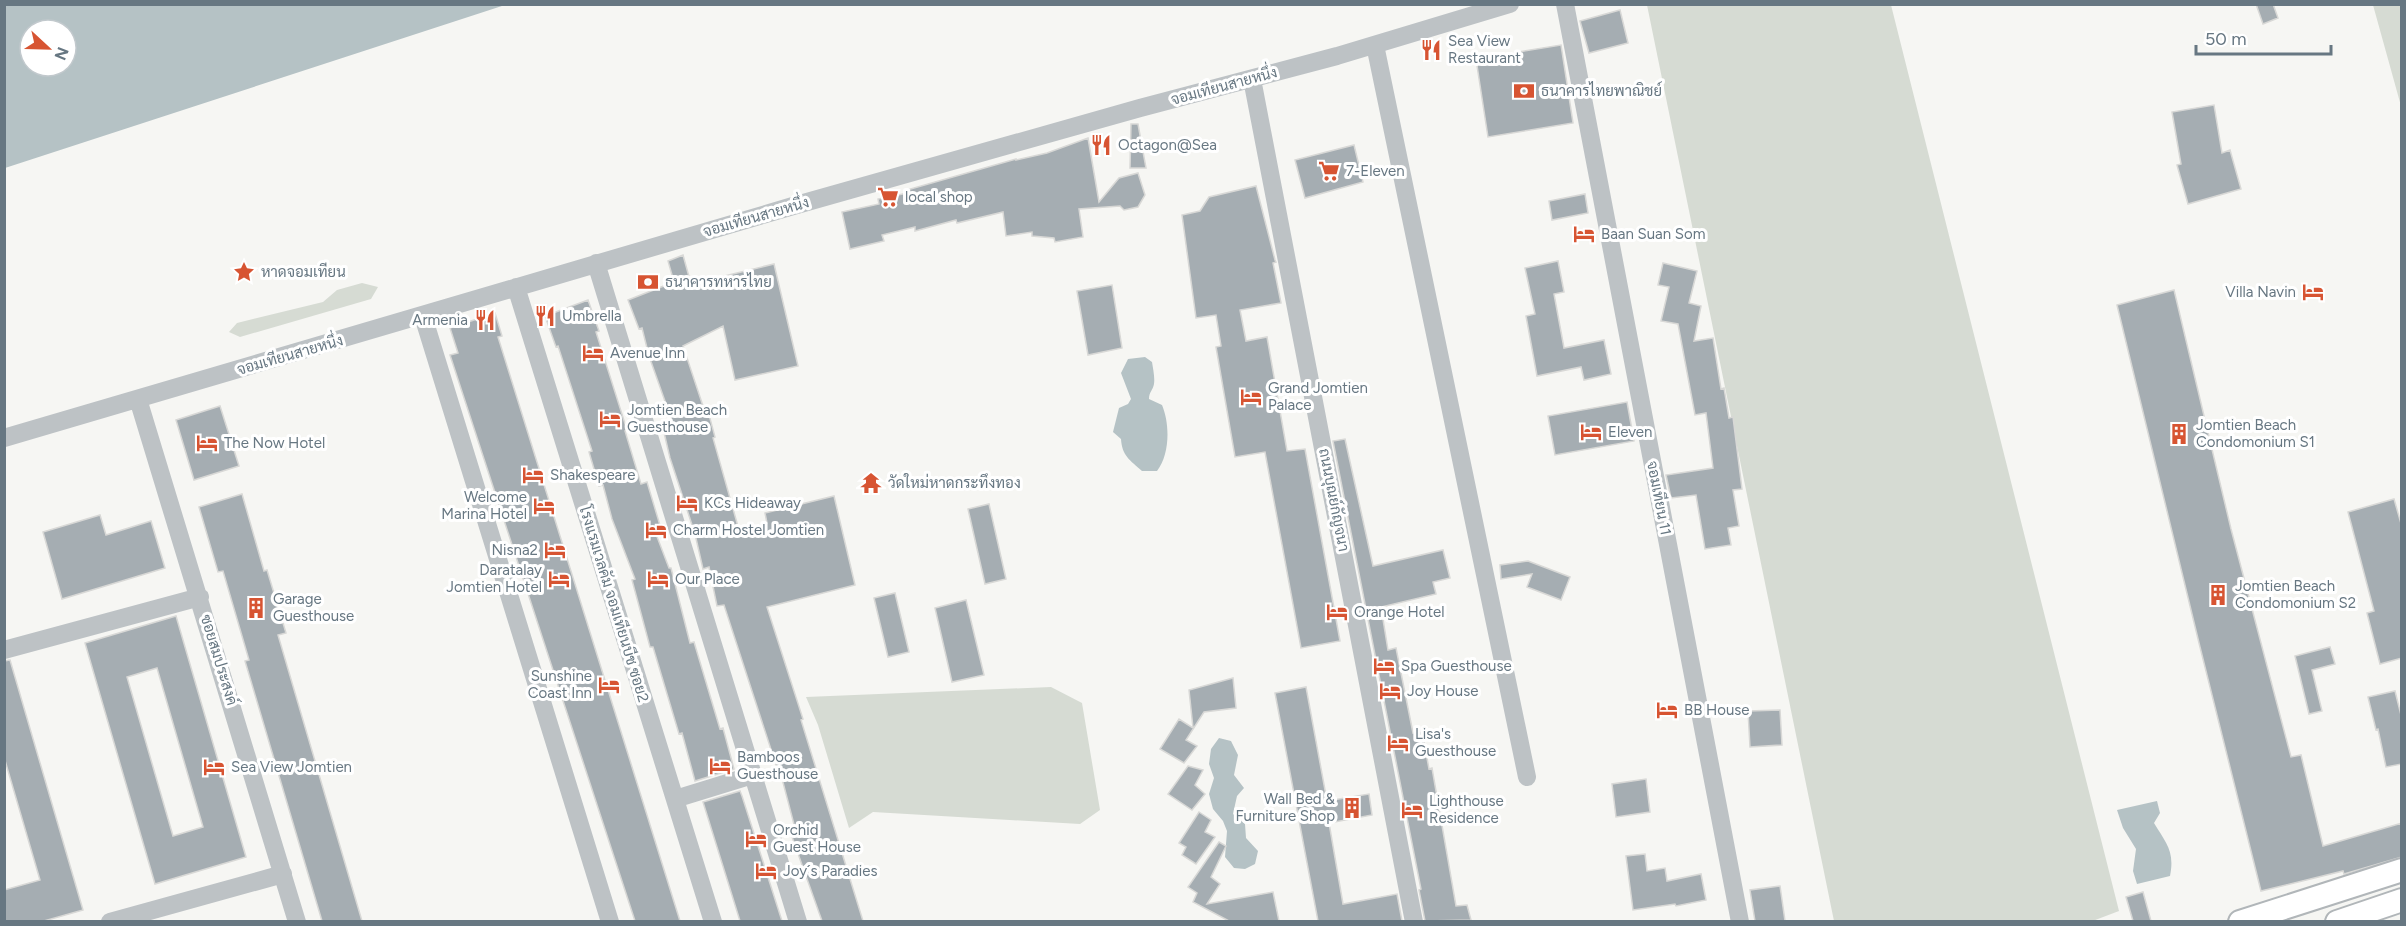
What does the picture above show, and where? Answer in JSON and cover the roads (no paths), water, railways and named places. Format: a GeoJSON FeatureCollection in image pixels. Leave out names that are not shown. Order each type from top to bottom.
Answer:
{"type":"FeatureCollection","features":[{"type":"Feature","properties":{"kind":"main road"},"geometry":{"type":"LineString","coordinates":[[2240,921],[2402,870]]}},
{"type":"Feature","properties":{"kind":"main road"},"geometry":{"type":"LineString","coordinates":[[2337,921],[2402,900]]}},
{"type":"Feature","properties":{"kind":"street","name":"จอมเทียนสายหนึ่ง"},"geometry":{"type":"LineString","coordinates":[[4,438],[596,263],[1140,108],[1375,45],[1510,4]]}},
{"type":"Feature","properties":{"kind":"street","name":"จอมเทียน 11"},"geometry":{"type":"LineString","coordinates":[[1565,4],[1740,921]]}},
{"type":"Feature","properties":{"kind":"street"},"geometry":{"type":"LineString","coordinates":[[1375,45],[1527,777]]}},
{"type":"Feature","properties":{"kind":"street","name":"ถนนบุณย์กัญจนา"},"geometry":{"type":"LineString","coordinates":[[1252,79],[1414,921]]}},
{"type":"Feature","properties":{"kind":"street"},"geometry":{"type":"LineString","coordinates":[[596,263],[798,921]]}},
{"type":"Feature","properties":{"kind":"street","name":"โรงแรมเวลคัม จอมเทียนบีช ซอย2"},"geometry":{"type":"LineString","coordinates":[[516,287],[713,921]]}},
{"type":"Feature","properties":{"kind":"street"},"geometry":{"type":"LineString","coordinates":[[423,316],[610,921]]}},
{"type":"Feature","properties":{"kind":"street","name":"ซอยสมประสงค์"},"geometry":{"type":"LineString","coordinates":[[138,399],[297,921]]}},
{"type":"Feature","properties":{"kind":"street"},"geometry":{"type":"LineString","coordinates":[[4,650],[200,597]]}},
{"type":"Feature","properties":{"kind":"street"},"geometry":{"type":"LineString","coordinates":[[675,799],[753,775]]}},
{"type":"Feature","properties":{"kind":"street"},"geometry":{"type":"LineString","coordinates":[[110,921],[284,874]]}},
{"type":"Feature","properties":{"kind":"street"},"geometry":{"type":"LineString","coordinates":[[2365,883],[2374,909]]}},
{"type":"Feature","properties":{"kind":"place","name":"Sea View Restaurant"},"geometry":{"type":"Point","coordinates":[1431,50]}},
{"type":"Feature","properties":{"kind":"place","name":"ธนาคารไทยพาณิชย์"},"geometry":{"type":"Point","coordinates":[1524,91]}},
{"type":"Feature","properties":{"kind":"place","name":"Octagon@Sea"},"geometry":{"type":"Point","coordinates":[1101,145]}},
{"type":"Feature","properties":{"kind":"place","name":"7-Eleven"},"geometry":{"type":"Point","coordinates":[1329,171]}},
{"type":"Feature","properties":{"kind":"place","name":"local shop"},"geometry":{"type":"Point","coordinates":[888,197]}},
{"type":"Feature","properties":{"kind":"place","name":"Baan Suan Som"},"geometry":{"type":"Point","coordinates":[1584,234]}},
{"type":"Feature","properties":{"kind":"place","name":"หาดจอมเทียน"},"geometry":{"type":"Point","coordinates":[244,272]}},
{"type":"Feature","properties":{"kind":"place","name":"ธนาคารทหารไทย"},"geometry":{"type":"Point","coordinates":[648,282]}},
{"type":"Feature","properties":{"kind":"place","name":"Villa Navin"},"geometry":{"type":"Point","coordinates":[2313,292]}},
{"type":"Feature","properties":{"kind":"place","name":"Umbrella"},"geometry":{"type":"Point","coordinates":[545,316]}},
{"type":"Feature","properties":{"kind":"place","name":"Armenia"},"geometry":{"type":"Point","coordinates":[485,320]}},
{"type":"Feature","properties":{"kind":"place","name":"Avenue Inn"},"geometry":{"type":"Point","coordinates":[593,353]}},
{"type":"Feature","properties":{"kind":"place","name":"Grand Jomtien Palace"},"geometry":{"type":"Point","coordinates":[1251,397]}},
{"type":"Feature","properties":{"kind":"place","name":"Jomtien Beach Guesthouse"},"geometry":{"type":"Point","coordinates":[610,419]}},
{"type":"Feature","properties":{"kind":"place","name":"Eleven"},"geometry":{"type":"Point","coordinates":[1591,432]}},
{"type":"Feature","properties":{"kind":"place","name":"Jomtien Beach Condomonium S1"},"geometry":{"type":"Point","coordinates":[2179,434]}},
{"type":"Feature","properties":{"kind":"place","name":"The Now Hotel"},"geometry":{"type":"Point","coordinates":[207,443]}},
{"type":"Feature","properties":{"kind":"place","name":"Shakespeare"},"geometry":{"type":"Point","coordinates":[533,475]}},
{"type":"Feature","properties":{"kind":"place","name":"วัดใหม่หาดกระทึงทอง"},"geometry":{"type":"Point","coordinates":[871,483]}},
{"type":"Feature","properties":{"kind":"place","name":"KCs Hideaway"},"geometry":{"type":"Point","coordinates":[687,503]}},
{"type":"Feature","properties":{"kind":"place","name":"Welcome Marina Hotel"},"geometry":{"type":"Point","coordinates":[544,506]}},
{"type":"Feature","properties":{"kind":"place","name":"Charm Hostel Jomtien"},"geometry":{"type":"Point","coordinates":[656,530]}},
{"type":"Feature","properties":{"kind":"place","name":"Nisna2"},"geometry":{"type":"Point","coordinates":[555,550]}},
{"type":"Feature","properties":{"kind":"place","name":"Daratalay Jomtien Hotel"},"geometry":{"type":"Point","coordinates":[559,579]}},
{"type":"Feature","properties":{"kind":"place","name":"Our Place"},"geometry":{"type":"Point","coordinates":[658,579]}},
{"type":"Feature","properties":{"kind":"place","name":"Jomtien Beach Condomonium S2"},"geometry":{"type":"Point","coordinates":[2218,595]}},
{"type":"Feature","properties":{"kind":"place","name":"Garage Guesthouse"},"geometry":{"type":"Point","coordinates":[256,608]}},
{"type":"Feature","properties":{"kind":"place","name":"Orange Hotel"},"geometry":{"type":"Point","coordinates":[1337,612]}},
{"type":"Feature","properties":{"kind":"place","name":"Spa Guesthouse"},"geometry":{"type":"Point","coordinates":[1384,666]}},
{"type":"Feature","properties":{"kind":"place","name":"Sunshine Coast Inn"},"geometry":{"type":"Point","coordinates":[609,685]}},
{"type":"Feature","properties":{"kind":"place","name":"Joy House"},"geometry":{"type":"Point","coordinates":[1390,691]}},
{"type":"Feature","properties":{"kind":"place","name":"BB House"},"geometry":{"type":"Point","coordinates":[1667,710]}},
{"type":"Feature","properties":{"kind":"place","name":"Lisa's Guesthouse"},"geometry":{"type":"Point","coordinates":[1398,743]}},
{"type":"Feature","properties":{"kind":"place","name":"Bamboos Guesthouse"},"geometry":{"type":"Point","coordinates":[720,766]}},
{"type":"Feature","properties":{"kind":"place","name":"Sea View Jomtien"},"geometry":{"type":"Point","coordinates":[214,767]}},
{"type":"Feature","properties":{"kind":"place","name":"Wall Bed & Furniture Shop"},"geometry":{"type":"Point","coordinates":[1352,808]}},
{"type":"Feature","properties":{"kind":"place","name":"Lighthouse Residence"},"geometry":{"type":"Point","coordinates":[1412,810]}},
{"type":"Feature","properties":{"kind":"place","name":"Orchid Guest House"},"geometry":{"type":"Point","coordinates":[756,839]}},
{"type":"Feature","properties":{"kind":"place","name":"Joy´s Paradies"},"geometry":{"type":"Point","coordinates":[766,871]}}]}
